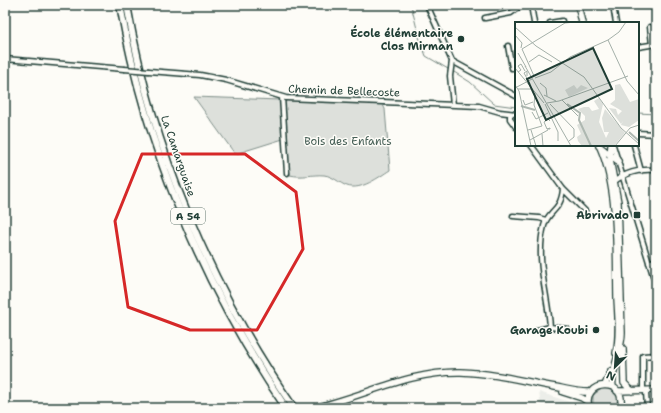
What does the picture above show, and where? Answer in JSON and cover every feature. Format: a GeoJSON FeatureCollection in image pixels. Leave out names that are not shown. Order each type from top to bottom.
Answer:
{"type":"FeatureCollection","features":[{"type":"Feature","properties":{"kind":"highway","name":"La Camarguaise"},"geometry":{"type":"LineString","coordinates":[[120,5],[131,58],[146,114],[181,213],[205,268],[230,318],[286,408]]}},
{"type":"Feature","properties":{"kind":"highway","name":"La Camarguaise"},"geometry":{"type":"LineString","coordinates":[[127,7],[137,56],[155,123],[190,219],[211,266],[236,315],[266,366],[294,408]]}},
{"type":"Feature","properties":{"kind":"main road"},"geometry":{"type":"LineString","coordinates":[[577,5],[580,22]]}},
{"type":"Feature","properties":{"kind":"main road"},"geometry":{"type":"LineString","coordinates":[[600,147],[611,146],[610,154],[618,202],[624,383],[634,391]]}},
{"type":"Feature","properties":{"kind":"main road"},"geometry":{"type":"LineString","coordinates":[[600,147],[618,161]]}},
{"type":"Feature","properties":{"kind":"main road"},"geometry":{"type":"LineString","coordinates":[[600,147],[606,161],[614,217],[618,331],[617,349],[610,376],[605,385]]}},
{"type":"Feature","properties":{"kind":"main road"},"geometry":{"type":"LineString","coordinates":[[622,345],[613,377],[620,405],[634,391]]}},
{"type":"Feature","properties":{"kind":"main road"},"geometry":{"type":"LineString","coordinates":[[313,408],[352,398],[408,378],[434,373],[484,373],[585,392],[591,392],[600,386],[605,385],[615,389],[634,391],[644,389],[656,390]]}},
{"type":"Feature","properties":{"kind":"main road"},"geometry":{"type":"LineString","coordinates":[[542,385],[582,398],[589,405]]}},
{"type":"Feature","properties":{"kind":"main road"},"geometry":{"type":"LineString","coordinates":[[589,405],[591,392]]}},
{"type":"Feature","properties":{"kind":"street"},"geometry":{"type":"LineString","coordinates":[[427,5],[452,62],[450,76],[452,105]]}},
{"type":"Feature","properties":{"kind":"street"},"geometry":{"type":"LineString","coordinates":[[485,18],[511,13],[519,7],[531,5],[534,22]]}},
{"type":"Feature","properties":{"kind":"street"},"geometry":{"type":"LineString","coordinates":[[613,5],[616,22]]}},
{"type":"Feature","properties":{"kind":"street"},"geometry":{"type":"LineString","coordinates":[[556,22],[562,21]]}},
{"type":"Feature","properties":{"kind":"street"},"geometry":{"type":"LineString","coordinates":[[639,47],[654,44],[650,27]]}},
{"type":"Feature","properties":{"kind":"street"},"geometry":{"type":"LineString","coordinates":[[508,46],[512,68],[515,67]]}},
{"type":"Feature","properties":{"kind":"street","name":"Chemin de Bellecoste"},"geometry":{"type":"LineString","coordinates":[[5,59],[200,75],[226,80],[282,97],[480,106],[515,114]]}},
{"type":"Feature","properties":{"kind":"street"},"geometry":{"type":"LineString","coordinates":[[452,62],[515,95]]}},
{"type":"Feature","properties":{"kind":"street"},"geometry":{"type":"LineString","coordinates":[[656,67],[656,72]]}},
{"type":"Feature","properties":{"kind":"street"},"geometry":{"type":"LineString","coordinates":[[282,97],[287,173]]}},
{"type":"Feature","properties":{"kind":"street"},"geometry":{"type":"LineString","coordinates":[[510,114],[510,119],[515,126]]}},
{"type":"Feature","properties":{"kind":"street"},"geometry":{"type":"LineString","coordinates":[[639,133],[656,134]]}},
{"type":"Feature","properties":{"kind":"street"},"geometry":{"type":"LineString","coordinates":[[532,146],[562,189],[586,211]]}},
{"type":"Feature","properties":{"kind":"street"},"geometry":{"type":"LineString","coordinates":[[611,146],[618,161],[656,285]]}},
{"type":"Feature","properties":{"kind":"street"},"geometry":{"type":"LineString","coordinates":[[634,146],[641,171]]}},
{"type":"Feature","properties":{"kind":"street"},"geometry":{"type":"LineString","coordinates":[[614,182],[622,175],[641,171],[653,170],[656,172]]}},
{"type":"Feature","properties":{"kind":"street"},"geometry":{"type":"LineString","coordinates":[[550,327],[541,260],[541,241],[546,220],[559,206],[562,189]]}},
{"type":"Feature","properties":{"kind":"street"},"geometry":{"type":"LineString","coordinates":[[513,216],[546,220]]}},
{"type":"Feature","properties":{"kind":"street"},"geometry":{"type":"LineString","coordinates":[[650,263],[656,260]]}},
{"type":"Feature","properties":{"kind":"street"},"geometry":{"type":"LineString","coordinates":[[538,330],[550,327],[567,329]]}},
{"type":"Feature","properties":{"kind":"street"},"geometry":{"type":"LineString","coordinates":[[647,408],[644,389],[643,356],[656,355]]}},
{"type":"Feature","properties":{"kind":"highlighted area"},"geometry":{"type":"Polygon","coordinates":[[[142,154],[245,154],[296,192],[303,249],[257,330],[190,330],[128,307],[115,221],[142,154]]]}},
{"type":"Feature","properties":{"kind":"shaded area"},"geometry":{"type":"Polygon","coordinates":[[[539,392],[572,403],[581,408],[541,408],[539,392]]]}},
{"type":"Feature","properties":{"kind":"green space"},"geometry":{"type":"Polygon","coordinates":[[[194,97],[280,100],[283,139],[235,154],[194,97]]]}},
{"type":"Feature","properties":{"kind":"green space","name":"Bois des Enfants"},"geometry":{"type":"Polygon","coordinates":[[[282,100],[382,103],[385,109],[390,170],[370,182],[358,187],[347,186],[324,175],[290,175],[282,100]]]}},
{"type":"Feature","properties":{"kind":"green space"},"geometry":{"type":"Polygon","coordinates":[[[603,388],[613,391],[617,397],[616,408],[593,407],[593,395],[603,388]]]}},
{"type":"Feature","properties":{"kind":"waterway"},"geometry":{"type":"LineString","coordinates":[[411,5],[419,37],[426,56],[448,69]]}},
{"type":"Feature","properties":{"kind":"waterway"},"geometry":{"type":"LineString","coordinates":[[454,72],[470,82],[494,104],[515,107]]}},
{"type":"Feature","properties":{"kind":"waterway"},"geometry":{"type":"LineString","coordinates":[[639,113],[656,114]]}},
{"type":"Feature","properties":{"kind":"place","name":"École élémentaire Clos Mirman"},"geometry":{"type":"Point","coordinates":[461,39]}},
{"type":"Feature","properties":{"kind":"place","name":"Abrivado"},"geometry":{"type":"Point","coordinates":[637,215]}},
{"type":"Feature","properties":{"kind":"place","name":"Garage Koubi"},"geometry":{"type":"Point","coordinates":[596,330]}}]}
